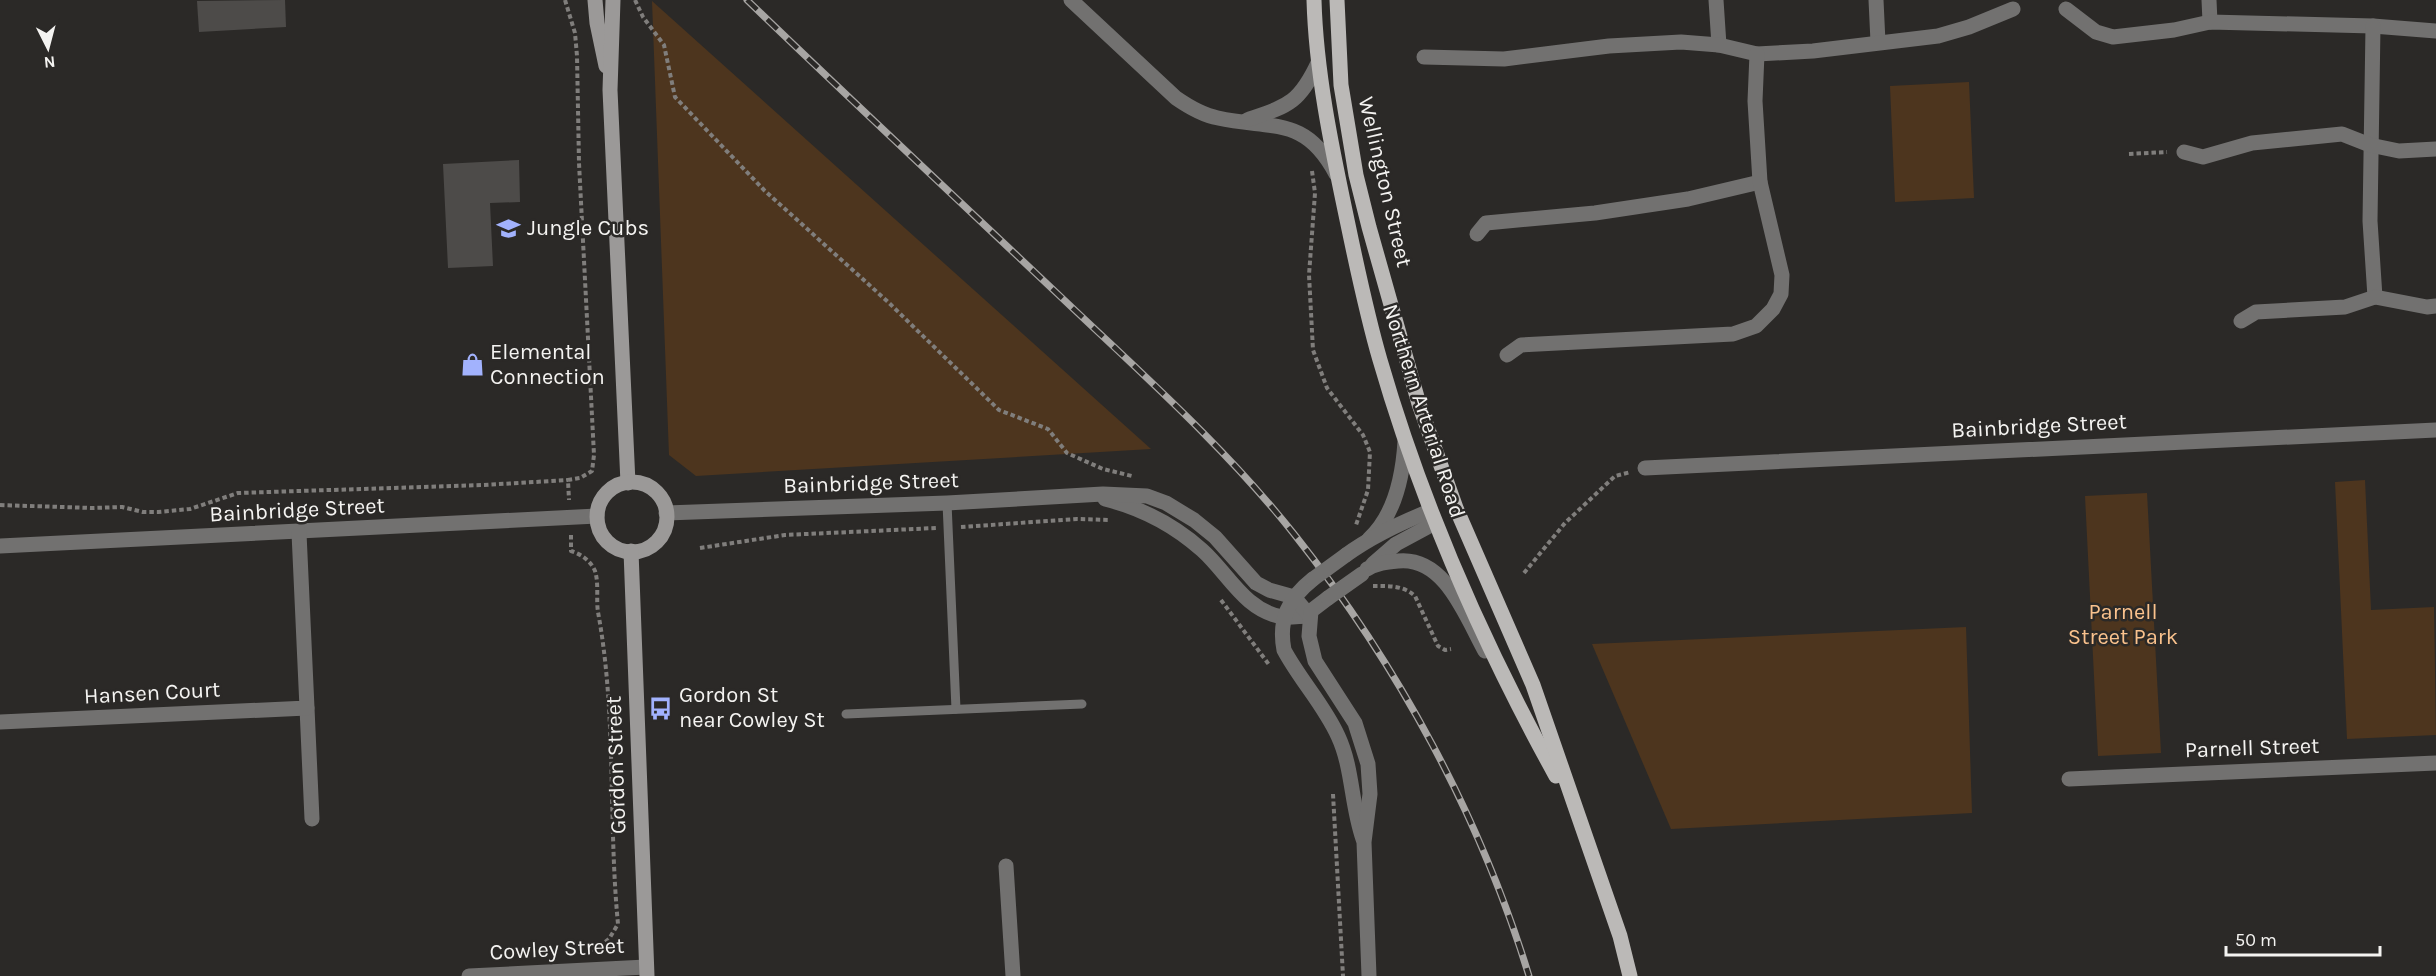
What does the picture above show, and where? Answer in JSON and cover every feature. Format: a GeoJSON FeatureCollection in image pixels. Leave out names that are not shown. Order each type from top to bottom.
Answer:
{"type":"FeatureCollection","features":[{"type":"Feature","properties":{"kind":"main road","name":"Northern Arterial Road"},"geometry":{"type":"LineString","coordinates":[[1314,0],[1318,63],[1338,177],[1366,308],[1405,441],[1457,576],[1534,737],[1575,809]]}},
{"type":"Feature","properties":{"kind":"main road","name":"Wellington Street"},"geometry":{"type":"LineString","coordinates":[[1337,0],[1344,109],[1366,217],[1419,404],[1456,507]]}},
{"type":"Feature","properties":{"kind":"main road","name":"Northern Arterial Road"},"geometry":{"type":"LineString","coordinates":[[1456,507],[1533,685],[1620,936],[1630,976]]}},
{"type":"Feature","properties":{"kind":"main road"},"geometry":{"type":"LineString","coordinates":[[1433,517],[1456,507]]}},
{"type":"Feature","properties":{"kind":"street"},"geometry":{"type":"LineString","coordinates":[[588,0],[597,23]]}},
{"type":"Feature","properties":{"kind":"street"},"geometry":{"type":"LineString","coordinates":[[595,0],[597,23],[610,90]]}},
{"type":"Feature","properties":{"kind":"street"},"geometry":{"type":"LineString","coordinates":[[613,0],[610,90],[628,483]]}},
{"type":"Feature","properties":{"kind":"street"},"geometry":{"type":"LineString","coordinates":[[1071,0],[1176,98],[1200,112],[1217,118],[1280,126],[1305,135],[1327,158],[1338,177]]}},
{"type":"Feature","properties":{"kind":"street"},"geometry":{"type":"LineString","coordinates":[[1716,0],[1719,45]]}},
{"type":"Feature","properties":{"kind":"street"},"geometry":{"type":"LineString","coordinates":[[1876,0],[1878,42]]}},
{"type":"Feature","properties":{"kind":"street"},"geometry":{"type":"LineString","coordinates":[[2209,0],[2210,22]]}},
{"type":"Feature","properties":{"kind":"street"},"geometry":{"type":"LineString","coordinates":[[1424,57],[1504,60],[1609,46],[1681,42],[1719,45],[1757,54],[1813,51],[1938,36],[1970,27],[2013,9]]}},
{"type":"Feature","properties":{"kind":"street"},"geometry":{"type":"LineString","coordinates":[[2066,9],[2096,33],[2113,37],[2174,30],[2210,22],[2373,26],[2436,32]]}},
{"type":"Feature","properties":{"kind":"street"},"geometry":{"type":"LineString","coordinates":[[2373,26],[2370,221],[2375,297]]}},
{"type":"Feature","properties":{"kind":"street"},"geometry":{"type":"LineString","coordinates":[[1507,355],[1521,345],[1733,334],[1756,326],[1773,309],[1781,294],[1782,275],[1760,182],[1755,101],[1757,54]]}},
{"type":"Feature","properties":{"kind":"street"},"geometry":{"type":"LineString","coordinates":[[1244,121],[1294,101],[1309,83],[1318,63]]}},
{"type":"Feature","properties":{"kind":"street"},"geometry":{"type":"LineString","coordinates":[[2184,152],[2203,157],[2252,143],[2342,134],[2370,145],[2399,152],[2436,149]]}},
{"type":"Feature","properties":{"kind":"street"},"geometry":{"type":"LineString","coordinates":[[1477,234],[1486,223],[1607,211],[1688,199],[1760,182]]}},
{"type":"Feature","properties":{"kind":"street"},"geometry":{"type":"LineString","coordinates":[[2241,321],[2256,312],[2344,307],[2375,297],[2427,307],[2436,306]]}},
{"type":"Feature","properties":{"kind":"street","name":"Bainbridge Street"},"geometry":{"type":"LineString","coordinates":[[1645,468],[2436,430]]}},
{"type":"Feature","properties":{"kind":"street"},"geometry":{"type":"LineString","coordinates":[[1369,539],[1386,518],[1393,501],[1403,463],[1405,441]]}},
{"type":"Feature","properties":{"kind":"street"},"geometry":{"type":"LineString","coordinates":[[628,483],[637,483],[653,490],[664,505],[666,513],[666,522],[660,537],[647,548],[631,551],[610,544],[598,527],[597,516],[598,506],[609,490],[628,483]]}},
{"type":"Feature","properties":{"kind":"street","name":"Bainbridge Street"},"geometry":{"type":"LineString","coordinates":[[666,513],[1078,495],[1147,496],[1166,503],[1194,520],[1215,537],[1256,583],[1269,590],[1294,597]]}},
{"type":"Feature","properties":{"kind":"street","name":"Bainbridge Street"},"geometry":{"type":"LineString","coordinates":[[1078,495],[1130,507],[1163,522],[1202,550],[1244,597],[1265,610],[1284,617]]}},
{"type":"Feature","properties":{"kind":"street","name":"Bainbridge Street"},"geometry":{"type":"LineString","coordinates":[[0,546],[299,533],[597,516]]}},
{"type":"Feature","properties":{"kind":"street"},"geometry":{"type":"LineString","coordinates":[[1364,842],[1358,826],[1347,763],[1338,736],[1284,650],[1281,634],[1284,617],[1294,597],[1313,579],[1369,539],[1398,524],[1433,517]]}},
{"type":"Feature","properties":{"kind":"street"},"geometry":{"type":"LineString","coordinates":[[1366,576],[1396,544],[1433,517]]}},
{"type":"Feature","properties":{"kind":"street"},"geometry":{"type":"LineString","coordinates":[[299,533],[312,819]]}},
{"type":"Feature","properties":{"kind":"street","name":"Gordon Street"},"geometry":{"type":"LineString","coordinates":[[631,551],[646,972]]}},
{"type":"Feature","properties":{"kind":"street"},"geometry":{"type":"LineString","coordinates":[[1369,976],[1364,842],[1370,794],[1368,764],[1362,741],[1345,704],[1316,661],[1309,636],[1312,609],[1386,562],[1403,560],[1428,566],[1443,579],[1534,737]]}},
{"type":"Feature","properties":{"kind":"street"},"geometry":{"type":"LineString","coordinates":[[1294,597],[1310,616]]}},
{"type":"Feature","properties":{"kind":"street"},"geometry":{"type":"LineString","coordinates":[[1284,617],[1310,616]]}},
{"type":"Feature","properties":{"kind":"street","name":"Hansen Court"},"geometry":{"type":"LineString","coordinates":[[0,722],[307,708]]}},
{"type":"Feature","properties":{"kind":"street","name":"Parnell Street"},"geometry":{"type":"LineString","coordinates":[[2069,778],[2436,763]]}},
{"type":"Feature","properties":{"kind":"street"},"geometry":{"type":"LineString","coordinates":[[1006,866],[1013,976]]}},
{"type":"Feature","properties":{"kind":"street","name":"Cowley Street"},"geometry":{"type":"LineString","coordinates":[[469,976],[646,972]]}},
{"type":"Feature","properties":{"kind":"lane"},"geometry":{"type":"LineString","coordinates":[[947,502],[956,710]]}},
{"type":"Feature","properties":{"kind":"lane"},"geometry":{"type":"LineString","coordinates":[[846,714],[1082,704]]}},
{"type":"Feature","properties":{"kind":"path"},"geometry":{"type":"LineString","coordinates":[[0,505],[122,507],[143,512],[158,512],[190,509],[238,493],[484,486],[568,480],[580,478],[592,471],[594,455],[579,163],[577,56],[575,33],[565,0]]}},
{"type":"Feature","properties":{"kind":"path"},"geometry":{"type":"LineString","coordinates":[[635,0],[643,17],[664,45],[675,97],[764,190],[887,301],[999,410],[1048,429],[1067,453],[1103,469],[1133,476]]}},
{"type":"Feature","properties":{"kind":"path"},"geometry":{"type":"LineString","coordinates":[[2129,154],[2175,152],[2178,155],[2184,152]]}},
{"type":"Feature","properties":{"kind":"path"},"geometry":{"type":"LineString","coordinates":[[1308,163],[1312,172],[1315,194],[1309,275],[1313,350],[1326,388],[1363,435],[1370,452],[1366,501],[1352,531]]}},
{"type":"Feature","properties":{"kind":"path"},"geometry":{"type":"LineString","coordinates":[[1524,573],[1565,523],[1615,476],[1645,468]]}},
{"type":"Feature","properties":{"kind":"path"},"geometry":{"type":"LineString","coordinates":[[568,480],[569,500]]}},
{"type":"Feature","properties":{"kind":"path"},"geometry":{"type":"LineString","coordinates":[[700,548],[785,535],[948,528],[1077,519],[1113,521]]}},
{"type":"Feature","properties":{"kind":"path"},"geometry":{"type":"LineString","coordinates":[[571,537],[571,551],[588,561],[595,572],[597,609],[603,640],[609,738],[618,924],[609,939],[594,951],[594,957]]}},
{"type":"Feature","properties":{"kind":"path"},"geometry":{"type":"LineString","coordinates":[[1366,576],[1408,590],[1415,596],[1438,646],[1445,650],[1451,649]]}},
{"type":"Feature","properties":{"kind":"path"},"geometry":{"type":"LineString","coordinates":[[1216,594],[1272,667]]}},
{"type":"Feature","properties":{"kind":"path"},"geometry":{"type":"LineString","coordinates":[[1332,788],[1343,976]]}},
{"type":"Feature","properties":{"kind":"green space"},"geometry":{"type":"Polygon","coordinates":[[[652,1],[1151,449],[696,476],[669,455],[652,1]]]}},
{"type":"Feature","properties":{"kind":"green space"},"geometry":{"type":"Polygon","coordinates":[[[1969,82],[1974,198],[1895,202],[1890,86],[1969,82]]]}},
{"type":"Feature","properties":{"kind":"green space"},"geometry":{"type":"Polygon","coordinates":[[[2365,480],[2371,610],[2434,607],[2436,735],[2347,739],[2335,482],[2365,480]]]}},
{"type":"Feature","properties":{"kind":"green space","name":"Parnell Street Park"},"geometry":{"type":"Polygon","coordinates":[[[2147,493],[2161,753],[2098,756],[2085,496],[2147,493]]]}},
{"type":"Feature","properties":{"kind":"green space"},"geometry":{"type":"Polygon","coordinates":[[[1966,627],[1972,813],[1671,829],[1592,644],[1966,627]]]}},
{"type":"Feature","properties":{"kind":"building"},"geometry":{"type":"Polygon","coordinates":[[[285,0],[286,27],[199,32],[197,1],[285,0]]]}},
{"type":"Feature","properties":{"kind":"building"},"geometry":{"type":"Polygon","coordinates":[[[519,160],[520,202],[490,203],[493,266],[448,268],[443,164],[519,160]]]}},
{"type":"Feature","properties":{"kind":"railway"},"geometry":{"type":"LineString","coordinates":[[747,0],[1182,412],[1240,471],[1294,534],[1368,636],[1432,744],[1461,800],[1486,858],[1529,976]]}},
{"type":"Feature","properties":{"kind":"place","name":"Jungle Cubs"},"geometry":{"type":"Point","coordinates":[509,228]}},
{"type":"Feature","properties":{"kind":"place","name":"Elemental Connection"},"geometry":{"type":"Point","coordinates":[472,365]}},
{"type":"Feature","properties":{"kind":"place","name":"Gordon St near Cowley St"},"geometry":{"type":"Point","coordinates":[661,708]}}]}
